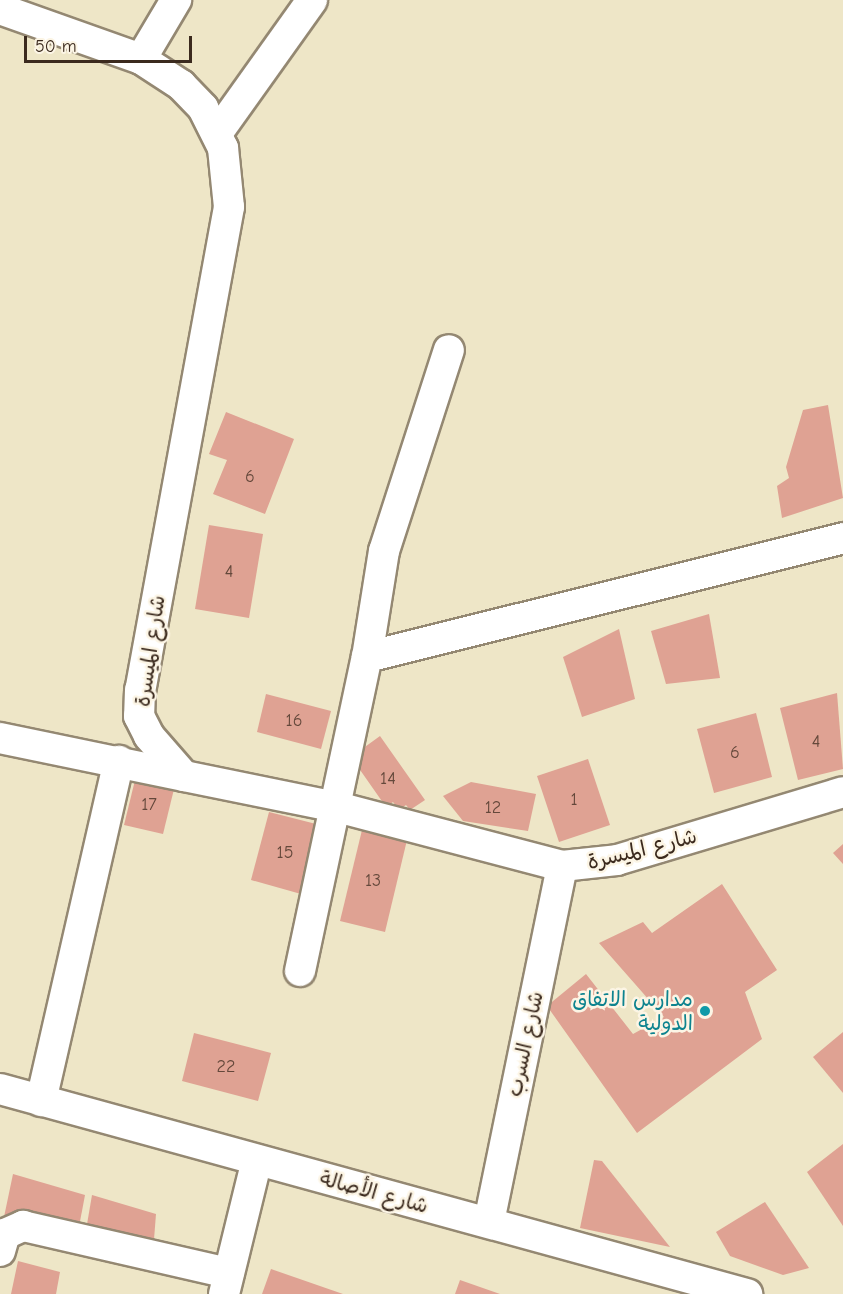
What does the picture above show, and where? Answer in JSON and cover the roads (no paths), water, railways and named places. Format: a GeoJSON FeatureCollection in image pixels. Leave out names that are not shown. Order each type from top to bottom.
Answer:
{"type":"FeatureCollection","features":[{"type":"Feature","properties":{"kind":"street"},"geometry":{"type":"LineString","coordinates":[[141,59],[176,0]]}},
{"type":"Feature","properties":{"kind":"street"},"geometry":{"type":"LineString","coordinates":[[218,132],[312,0]]}},
{"type":"Feature","properties":{"kind":"street","name":"شارع الميسرة"},"geometry":{"type":"LineString","coordinates":[[0,9],[43,10],[141,59],[181,85],[218,132],[229,207],[140,690],[140,716],[149,736],[184,776],[337,807],[562,866],[617,860],[843,792]]}},
{"type":"Feature","properties":{"kind":"street"},"geometry":{"type":"LineString","coordinates":[[300,971],[337,807],[367,657],[384,551],[449,350]]}},
{"type":"Feature","properties":{"kind":"street"},"geometry":{"type":"LineString","coordinates":[[367,657],[843,538]]}},
{"type":"Feature","properties":{"kind":"street"},"geometry":{"type":"LineString","coordinates":[[0,738],[184,776]]}},
{"type":"Feature","properties":{"kind":"street"},"geometry":{"type":"LineString","coordinates":[[41,1101],[119,761]]}},
{"type":"Feature","properties":{"kind":"street","name":"شارع السرب"},"geometry":{"type":"LineString","coordinates":[[489,1222],[562,866]]}},
{"type":"Feature","properties":{"kind":"street","name":"شارع الأصالة"},"geometry":{"type":"LineString","coordinates":[[0,1089],[747,1294]]}},
{"type":"Feature","properties":{"kind":"street"},"geometry":{"type":"LineString","coordinates":[[0,1251],[5,1234],[23,1226],[226,1284],[257,1160]]}},
{"type":"Feature","properties":{"kind":"place","name":"مدارس الاتفاق الدولية"},"geometry":{"type":"Point","coordinates":[705,1011]}}]}
